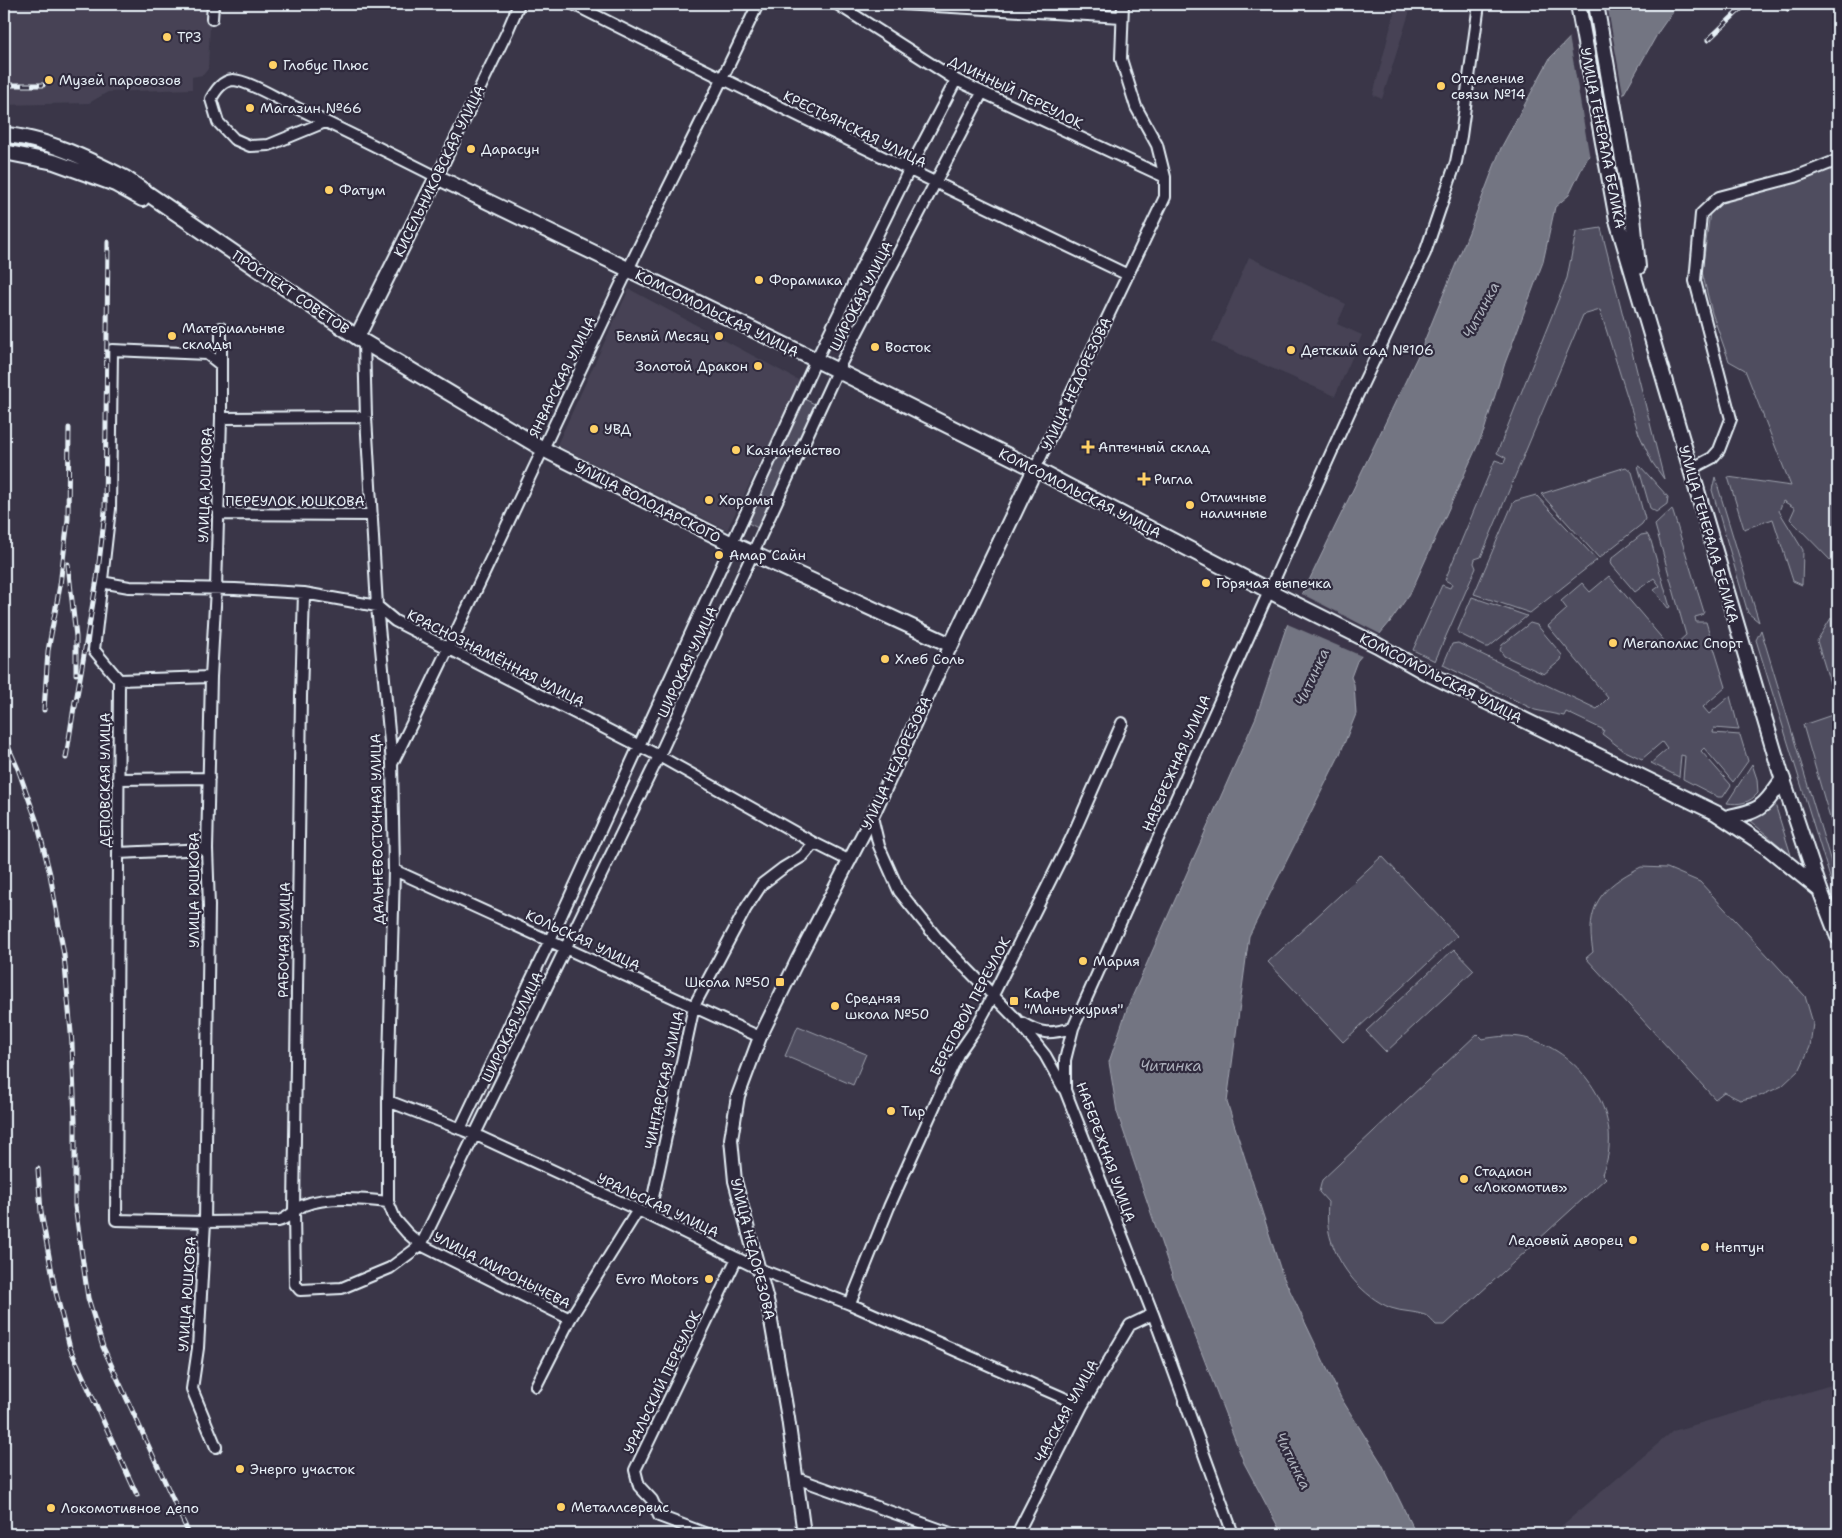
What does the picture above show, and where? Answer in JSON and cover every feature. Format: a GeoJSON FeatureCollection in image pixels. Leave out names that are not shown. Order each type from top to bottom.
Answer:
{"type":"FeatureCollection","features":[{"type":"Feature","properties":{"kind":"main road","name":"УЛИЦА ГЕНЕРАЛА БЕЛИКА"},"geometry":{"type":"LineString","coordinates":[[1578,4],[1617,220],[1783,779],[1820,890],[1838,937]]}},
{"type":"Feature","properties":{"kind":"main road","name":"УЛИЦА ГЕНЕРАЛА БЕЛИКА"},"geometry":{"type":"LineString","coordinates":[[1596,4],[1633,216],[1641,300]]}},
{"type":"Feature","properties":{"kind":"main road","name":"ПРОСПЕКТ СОВЕТОВ"},"geometry":{"type":"LineString","coordinates":[[4,135],[12,135],[52,146],[91,160],[125,178],[361,339]]}},
{"type":"Feature","properties":{"kind":"main road","name":"ПРОСПЕКТ СОВЕТОВ"},"geometry":{"type":"LineString","coordinates":[[4,152],[54,162],[115,184],[225,247]]}},
{"type":"Feature","properties":{"kind":"main road","name":"КОМСОМОЛЬСКАЯ УЛИЦА"},"geometry":{"type":"LineString","coordinates":[[437,176],[816,360],[1035,469],[1377,645],[1425,672],[1725,818],[1820,890]]}},
{"type":"Feature","properties":{"kind":"main road","name":"КИСЕЛЬНИКОВСКАЯ УЛИЦА"},"geometry":{"type":"LineString","coordinates":[[361,339],[437,176]]}},
{"type":"Feature","properties":{"kind":"main road","name":"УЛИЦА ВОЛОДАРСКОГО"},"geometry":{"type":"LineString","coordinates":[[361,339],[543,449],[732,544],[951,645]]}},
{"type":"Feature","properties":{"kind":"main road","name":"УЛИЦА НЕДОРЕЗОВА"},"geometry":{"type":"LineString","coordinates":[[951,645],[1035,469]]}},
{"type":"Feature","properties":{"kind":"main road"},"geometry":{"type":"LineString","coordinates":[[1725,818],[1754,812],[1765,805],[1783,779]]}},
{"type":"Feature","properties":{"kind":"street"},"geometry":{"type":"LineString","coordinates":[[212,19],[213,4]]}},
{"type":"Feature","properties":{"kind":"street","name":"КИСЕЛЬНИКОВСКАЯ УЛИЦА"},"geometry":{"type":"LineString","coordinates":[[437,176],[507,32],[518,4]]}},
{"type":"Feature","properties":{"kind":"street","name":"КРЕСТЬЯНСКАЯ УЛИЦА"},"geometry":{"type":"LineString","coordinates":[[573,4],[934,183],[1128,274]]}},
{"type":"Feature","properties":{"kind":"street","name":"ЯНВАРСКАЯ УЛИЦА"},"geometry":{"type":"LineString","coordinates":[[392,763],[449,649],[628,270],[723,80],[758,4]]}},
{"type":"Feature","properties":{"kind":"street","name":"ДЛИННЫЙ ПЕРЕУЛОК"},"geometry":{"type":"LineString","coordinates":[[837,4],[956,80],[1165,177]]}},
{"type":"Feature","properties":{"kind":"street"},"geometry":{"type":"LineString","coordinates":[[901,4],[1122,17]]}},
{"type":"Feature","properties":{"kind":"street","name":"УЛИЦА НЕДОРЕЗОВА"},"geometry":{"type":"LineString","coordinates":[[1035,469],[1165,197],[1165,177],[1157,145],[1136,107],[1121,60],[1122,4]]}},
{"type":"Feature","properties":{"kind":"street","name":"НАБЕРЕЖНАЯ УЛИЦА"},"geometry":{"type":"LineString","coordinates":[[1233,1534],[1153,1314],[1065,1090],[1065,1060],[1073,1028],[1268,590],[1425,253],[1456,162],[1479,4]]}},
{"type":"Feature","properties":{"kind":"street","name":"КОМСОМОЛЬСКАЯ УЛИЦА"},"geometry":{"type":"LineString","coordinates":[[325,122],[268,145],[250,146],[234,139],[218,122],[211,99],[217,89],[225,82],[232,80],[240,81],[437,176]]}},
{"type":"Feature","properties":{"kind":"street","name":"ШИРОКАЯ УЛИЦА"},"geometry":{"type":"LineString","coordinates":[[460,1129],[550,940],[816,360],[909,170],[956,80]]}},
{"type":"Feature","properties":{"kind":"street","name":"ШИРОКАЯ УЛИЦА"},"geometry":{"type":"LineString","coordinates":[[421,1245],[476,1135],[658,756],[837,372],[982,93]]}},
{"type":"Feature","properties":{"kind":"street"},"geometry":{"type":"LineString","coordinates":[[1691,469],[1712,458],[1719,450],[1731,419],[1695,281],[1701,214],[1719,197],[1795,177],[1838,160]]}},
{"type":"Feature","properties":{"kind":"street","name":"УЛИЦА ЮШКОВА"},"geometry":{"type":"LineString","coordinates":[[216,1447],[192,1389],[198,1348],[205,1222],[209,906],[207,849],[211,677],[216,588],[221,418],[221,328]]}},
{"type":"Feature","properties":{"kind":"street","name":"ДАЛЬНЕВОСТОЧНАЯ УЛИЦА"},"geometry":{"type":"LineString","coordinates":[[361,339],[377,606],[392,763],[394,870],[388,1100],[388,1202],[395,1219],[421,1245]]}},
{"type":"Feature","properties":{"kind":"street"},"geometry":{"type":"LineString","coordinates":[[211,677],[119,680],[94,650],[110,509],[112,350],[207,354],[221,365]]}},
{"type":"Feature","properties":{"kind":"street"},"geometry":{"type":"LineString","coordinates":[[221,418],[366,418]]}},
{"type":"Feature","properties":{"kind":"street","name":"ПЕРЕУЛОК ЮШКОВА"},"geometry":{"type":"LineString","coordinates":[[218,514],[372,515]]}},
{"type":"Feature","properties":{"kind":"street","name":"КРАСНОЗНАМЁННАЯ УЛИЦА"},"geometry":{"type":"LineString","coordinates":[[101,582],[129,587],[216,588],[304,593],[377,606],[395,621],[658,756],[850,861]]}},
{"type":"Feature","properties":{"kind":"street","name":"РАБОЧАЯ УЛИЦА"},"geometry":{"type":"LineString","coordinates":[[304,593],[294,1210],[296,1288],[300,1290],[342,1288],[390,1268],[421,1245]]}},
{"type":"Feature","properties":{"kind":"street","name":"УЛИЦА НЕДОРЕЗОВА"},"geometry":{"type":"LineString","coordinates":[[804,1534],[788,1418],[772,1324],[759,1269],[734,1181],[731,1139],[738,1096],[760,1036],[872,817],[951,645]]}},
{"type":"Feature","properties":{"kind":"street","name":"ДЕПОВСКАЯ УЛИЦА"},"geometry":{"type":"LineString","coordinates":[[119,680],[116,1220],[205,1222]]}},
{"type":"Feature","properties":{"kind":"street","name":"БЕРЕГОВОЙ ПЕРЕУЛОК"},"geometry":{"type":"LineString","coordinates":[[850,1304],[889,1207],[958,1054],[974,1031],[1071,839],[1122,723]]}},
{"type":"Feature","properties":{"kind":"street"},"geometry":{"type":"LineString","coordinates":[[118,779],[209,778]]}},
{"type":"Feature","properties":{"kind":"street"},"geometry":{"type":"LineString","coordinates":[[872,817],[879,846],[898,891],[936,937],[1016,1020],[1045,1055],[1065,1090]]}},
{"type":"Feature","properties":{"kind":"street","name":"ЧИНГАРСКАЯ УЛИЦА"},"geometry":{"type":"LineString","coordinates":[[649,1216],[694,1006],[746,908],[762,884],[803,856],[814,843]]}},
{"type":"Feature","properties":{"kind":"street"},"geometry":{"type":"LineString","coordinates":[[118,853],[207,849]]}},
{"type":"Feature","properties":{"kind":"street","name":"КОЛЬСКАЯ УЛИЦА"},"geometry":{"type":"LineString","coordinates":[[394,870],[760,1036]]}},
{"type":"Feature","properties":{"kind":"street"},"geometry":{"type":"LineString","coordinates":[[1016,1020],[1037,1031],[1057,1032],[1073,1028]]}},
{"type":"Feature","properties":{"kind":"street","name":"УРАЛЬСКАЯ УЛИЦА"},"geometry":{"type":"LineString","coordinates":[[388,1100],[476,1135],[638,1210],[759,1269],[850,1304],[1082,1406]]}},
{"type":"Feature","properties":{"kind":"street"},"geometry":{"type":"LineString","coordinates":[[205,1222],[285,1220],[294,1210],[304,1205],[325,1200],[388,1202]]}},
{"type":"Feature","properties":{"kind":"street"},"geometry":{"type":"LineString","coordinates":[[536,1386],[570,1319],[638,1210]]}},
{"type":"Feature","properties":{"kind":"street","name":"УЛИЦА МИРОНЫЧЕВА"},"geometry":{"type":"LineString","coordinates":[[421,1245],[570,1319]]}},
{"type":"Feature","properties":{"kind":"street","name":"УРАЛЬСКИЙ ПЕРЕУЛОК"},"geometry":{"type":"LineString","coordinates":[[707,1534],[659,1516],[652,1500],[639,1486],[635,1470],[737,1258]]}},
{"type":"Feature","properties":{"kind":"street","name":"ЧАРСКАЯ УЛИЦА"},"geometry":{"type":"LineString","coordinates":[[1017,1534],[1082,1406],[1130,1325],[1153,1314]]}},
{"type":"Feature","properties":{"kind":"street"},"geometry":{"type":"LineString","coordinates":[[796,1478],[953,1534]]}},
{"type":"Feature","properties":{"kind":"shaded area"},"geometry":{"type":"Polygon","coordinates":[[[4,4],[211,4],[208,69],[203,75],[192,77],[192,89],[108,92],[89,103],[4,105],[4,4]]]}},
{"type":"Feature","properties":{"kind":"shaded area"},"geometry":{"type":"Polygon","coordinates":[[[1388,4],[1412,4],[1382,99],[1373,95],[1395,10],[1388,4]]]}},
{"type":"Feature","properties":{"kind":"shaded area"},"geometry":{"type":"Polygon","coordinates":[[[1838,164],[1838,564],[1835,565],[1790,519],[1795,508],[1783,501],[1779,511],[1803,550],[1802,585],[1793,581],[1773,519],[1744,529],[1728,477],[1791,486],[1745,370],[1729,361],[1712,313],[1702,272],[1710,212],[1720,200],[1808,179],[1838,164]]]}},
{"type":"Feature","properties":{"kind":"shaded area"},"geometry":{"type":"Polygon","coordinates":[[[1601,228],[1664,479],[1652,462],[1639,434],[1600,310],[1583,315],[1481,557],[1475,559],[1476,568],[1435,661],[1413,650],[1442,585],[1450,588],[1452,584],[1445,580],[1495,460],[1504,463],[1506,458],[1497,453],[1567,278],[1576,232],[1601,228]]]}},
{"type":"Feature","properties":{"kind":"shaded area"},"geometry":{"type":"Polygon","coordinates":[[[1249,257],[1346,304],[1337,324],[1362,335],[1335,396],[1212,342],[1249,257]]]}},
{"type":"Feature","properties":{"kind":"shaded area"},"geometry":{"type":"Polygon","coordinates":[[[629,289],[800,381],[727,530],[557,445],[629,289]]]}},
{"type":"Feature","properties":{"kind":"shaded area"},"geometry":{"type":"Polygon","coordinates":[[[802,398],[819,406],[760,529],[744,521],[802,398]]]}},
{"type":"Feature","properties":{"kind":"shaded area"},"geometry":{"type":"Polygon","coordinates":[[[1638,466],[1668,497],[1667,504],[1656,512],[1650,508],[1638,466]]]}},
{"type":"Feature","properties":{"kind":"shaded area"},"geometry":{"type":"Polygon","coordinates":[[[1626,467],[1632,472],[1645,519],[1642,524],[1599,558],[1541,494],[1626,467]]]}},
{"type":"Feature","properties":{"kind":"shaded area"},"geometry":{"type":"Polygon","coordinates":[[[1715,477],[1759,622],[1748,613],[1712,490],[1715,477]]]}},
{"type":"Feature","properties":{"kind":"shaded area"},"geometry":{"type":"Polygon","coordinates":[[[1536,495],[1597,560],[1530,613],[1474,594],[1513,503],[1536,495]]]}},
{"type":"Feature","properties":{"kind":"shaded area"},"geometry":{"type":"Polygon","coordinates":[[[1672,509],[1704,612],[1702,615],[1695,617],[1696,622],[1706,622],[1726,687],[1703,707],[1709,714],[1730,696],[1739,730],[1714,728],[1713,733],[1740,735],[1748,761],[1733,782],[1704,748],[1701,751],[1731,785],[1723,797],[1718,797],[1683,779],[1685,756],[1681,755],[1679,777],[1651,763],[1667,749],[1662,742],[1642,759],[1623,750],[1602,734],[1604,730],[1566,712],[1564,716],[1535,710],[1443,665],[1452,644],[1458,643],[1597,709],[1608,698],[1548,626],[1567,609],[1561,601],[1582,583],[1590,592],[1609,576],[1672,650],[1679,645],[1677,643],[1686,635],[1655,525],[1672,509]]]}},
{"type":"Feature","properties":{"kind":"shaded area"},"geometry":{"type":"Polygon","coordinates":[[[1647,534],[1651,541],[1670,607],[1668,608],[1654,590],[1660,586],[1654,578],[1635,592],[1611,562],[1612,558],[1641,535],[1647,534]]]}},
{"type":"Feature","properties":{"kind":"shaded area"},"geometry":{"type":"Polygon","coordinates":[[[1472,597],[1527,616],[1489,647],[1486,647],[1458,633],[1472,597]]]}},
{"type":"Feature","properties":{"kind":"shaded area"},"geometry":{"type":"Polygon","coordinates":[[[1831,618],[1833,640],[1838,639],[1838,709],[1817,641],[1831,618]]]}},
{"type":"Feature","properties":{"kind":"shaded area"},"geometry":{"type":"Polygon","coordinates":[[[1530,623],[1537,625],[1562,655],[1561,660],[1544,674],[1504,656],[1500,650],[1502,645],[1530,623]]]}},
{"type":"Feature","properties":{"kind":"shaded area"},"geometry":{"type":"Polygon","coordinates":[[[1761,630],[1837,882],[1832,884],[1756,640],[1761,630]]]}},
{"type":"Feature","properties":{"kind":"shaded area"},"geometry":{"type":"Polygon","coordinates":[[[1838,713],[1838,846],[1803,725],[1838,713]]]}},
{"type":"Feature","properties":{"kind":"shaded area"},"geometry":{"type":"Polygon","coordinates":[[[1752,764],[1757,779],[1758,793],[1744,802],[1736,804],[1727,803],[1752,764]]]}},
{"type":"Feature","properties":{"kind":"shaded area"},"geometry":{"type":"Polygon","coordinates":[[[1774,801],[1791,855],[1744,816],[1774,801]]]}},
{"type":"Feature","properties":{"kind":"shaded area"},"geometry":{"type":"Polygon","coordinates":[[[1382,856],[1457,936],[1343,1042],[1268,962],[1382,856]]]}},
{"type":"Feature","properties":{"kind":"shaded area"},"geometry":{"type":"Polygon","coordinates":[[[1641,867],[1667,868],[1700,882],[1805,996],[1813,1023],[1810,1047],[1800,1069],[1782,1086],[1760,1096],[1740,1100],[1724,1092],[1715,1099],[1586,958],[1593,952],[1591,923],[1599,900],[1615,882],[1641,867]]]}},
{"type":"Feature","properties":{"kind":"shaded area"},"geometry":{"type":"Polygon","coordinates":[[[1454,949],[1474,970],[1386,1052],[1366,1031],[1454,949]]]}},
{"type":"Feature","properties":{"kind":"shaded area"},"geometry":{"type":"Polygon","coordinates":[[[798,1026],[866,1054],[853,1085],[785,1056],[798,1026]]]}},
{"type":"Feature","properties":{"kind":"shaded area","name":"Стадион «Локомотив»"},"geometry":{"type":"Polygon","coordinates":[[[1477,1034],[1482,1039],[1515,1036],[1539,1042],[1557,1051],[1587,1079],[1598,1096],[1606,1115],[1609,1135],[1608,1155],[1602,1174],[1606,1178],[1445,1325],[1436,1325],[1425,1315],[1391,1308],[1381,1303],[1371,1297],[1354,1280],[1335,1251],[1327,1217],[1328,1202],[1319,1192],[1322,1180],[1477,1034]]]}},
{"type":"Feature","properties":{"kind":"shaded area"},"geometry":{"type":"Polygon","coordinates":[[[1838,1383],[1838,1534],[1552,1534],[1673,1431],[1838,1383]]]}},
{"type":"Feature","properties":{"kind":"water","name":"Читинка"},"geometry":{"type":"Polygon","coordinates":[[[1603,4],[1678,4],[1659,31],[1582,168],[1569,195],[1555,207],[1543,262],[1505,363],[1484,431],[1411,592],[1390,622],[1357,661],[1351,677],[1354,684],[1356,714],[1340,754],[1249,936],[1227,1102],[1282,1274],[1341,1398],[1382,1464],[1416,1534],[1282,1534],[1244,1463],[1174,1281],[1117,1112],[1109,1062],[1128,1006],[1256,717],[1286,628],[1421,349],[1501,148],[1550,58],[1603,4]]]}},
{"type":"Feature","properties":{"kind":"pier"},"geometry":{"type":"Polygon","coordinates":[[[1599,4],[1607,4],[1624,99],[1590,159],[1569,36],[1599,4]]]}},
{"type":"Feature","properties":{"kind":"pier"},"geometry":{"type":"Polygon","coordinates":[[[1300,593],[1382,635],[1364,657],[1285,623],[1300,593]]]}},
{"type":"Feature","properties":{"kind":"railway"},"geometry":{"type":"LineString","coordinates":[[1708,40],[1746,4]]}},
{"type":"Feature","properties":{"kind":"railway"},"geometry":{"type":"LineString","coordinates":[[1788,9],[1793,4]]}},
{"type":"Feature","properties":{"kind":"railway"},"geometry":{"type":"LineString","coordinates":[[4,85],[43,85]]}},
{"type":"Feature","properties":{"kind":"railway"},"geometry":{"type":"LineString","coordinates":[[75,707],[97,579],[105,513],[108,242]]}},
{"type":"Feature","properties":{"kind":"railway"},"geometry":{"type":"LineString","coordinates":[[44,710],[48,651],[60,585],[68,519],[69,428]]}},
{"type":"Feature","properties":{"kind":"railway"},"geometry":{"type":"LineString","coordinates":[[68,564],[76,637],[76,674]]}},
{"type":"Feature","properties":{"kind":"railway"},"geometry":{"type":"LineString","coordinates":[[66,758],[75,701]]}},
{"type":"Feature","properties":{"kind":"railway"},"geometry":{"type":"LineString","coordinates":[[4,737],[37,822],[50,874],[64,955],[72,1044],[75,1120],[75,1206],[88,1298],[103,1347],[189,1534]]}},
{"type":"Feature","properties":{"kind":"railway"},"geometry":{"type":"LineString","coordinates":[[38,1169],[41,1212],[55,1289],[70,1348],[137,1495]]}},
{"type":"Feature","properties":{"kind":"place","name":"ТРЗ"},"geometry":{"type":"Point","coordinates":[167,37]}},
{"type":"Feature","properties":{"kind":"place","name":"Глобус Плюс"},"geometry":{"type":"Point","coordinates":[273,65]}},
{"type":"Feature","properties":{"kind":"place","name":"Музей паровозов"},"geometry":{"type":"Point","coordinates":[49,80]}},
{"type":"Feature","properties":{"kind":"place","name":"Отделение связи №14"},"geometry":{"type":"Point","coordinates":[1441,86]}},
{"type":"Feature","properties":{"kind":"place","name":"Магазин №66"},"geometry":{"type":"Point","coordinates":[250,108]}},
{"type":"Feature","properties":{"kind":"place","name":"Дарасун"},"geometry":{"type":"Point","coordinates":[471,149]}},
{"type":"Feature","properties":{"kind":"place","name":"Фатум"},"geometry":{"type":"Point","coordinates":[329,190]}},
{"type":"Feature","properties":{"kind":"place","name":"Форамика"},"geometry":{"type":"Point","coordinates":[759,280]}},
{"type":"Feature","properties":{"kind":"place","name":"Материальные склады"},"geometry":{"type":"Point","coordinates":[172,336]}},
{"type":"Feature","properties":{"kind":"place","name":"Белый Месяц"},"geometry":{"type":"Point","coordinates":[719,336]}},
{"type":"Feature","properties":{"kind":"place","name":"Восток"},"geometry":{"type":"Point","coordinates":[875,347]}},
{"type":"Feature","properties":{"kind":"place","name":"Детский сад №106"},"geometry":{"type":"Point","coordinates":[1291,350]}},
{"type":"Feature","properties":{"kind":"place","name":"Золотой Дракон"},"geometry":{"type":"Point","coordinates":[758,366]}},
{"type":"Feature","properties":{"kind":"place","name":"УВД"},"geometry":{"type":"Point","coordinates":[594,429]}},
{"type":"Feature","properties":{"kind":"place","name":"Аптечный склад"},"geometry":{"type":"Point","coordinates":[1088,447]}},
{"type":"Feature","properties":{"kind":"place","name":"Казначейство"},"geometry":{"type":"Point","coordinates":[736,450]}},
{"type":"Feature","properties":{"kind":"place","name":"Ригла"},"geometry":{"type":"Point","coordinates":[1144,479]}},
{"type":"Feature","properties":{"kind":"place","name":"Хоромы"},"geometry":{"type":"Point","coordinates":[709,500]}},
{"type":"Feature","properties":{"kind":"place","name":"Отличные наличные"},"geometry":{"type":"Point","coordinates":[1190,505]}},
{"type":"Feature","properties":{"kind":"place","name":"Амар Сайн"},"geometry":{"type":"Point","coordinates":[719,555]}},
{"type":"Feature","properties":{"kind":"place","name":"Горячая выпечка"},"geometry":{"type":"Point","coordinates":[1206,583]}},
{"type":"Feature","properties":{"kind":"place","name":"Мегаполис Спорт"},"geometry":{"type":"Point","coordinates":[1613,643]}},
{"type":"Feature","properties":{"kind":"place","name":"Хлеб Соль"},"geometry":{"type":"Point","coordinates":[885,659]}},
{"type":"Feature","properties":{"kind":"place","name":"Мария"},"geometry":{"type":"Point","coordinates":[1083,961]}},
{"type":"Feature","properties":{"kind":"place","name":"Школа №50"},"geometry":{"type":"Point","coordinates":[780,982]}},
{"type":"Feature","properties":{"kind":"place","name":"Кафе \"Маньчжурия\""},"geometry":{"type":"Point","coordinates":[1014,1001]}},
{"type":"Feature","properties":{"kind":"place","name":"Средняя школа №50"},"geometry":{"type":"Point","coordinates":[835,1006]}},
{"type":"Feature","properties":{"kind":"place","name":"Тир"},"geometry":{"type":"Point","coordinates":[891,1111]}},
{"type":"Feature","properties":{"kind":"place","name":"Стадион «Локомотив»"},"geometry":{"type":"Point","coordinates":[1464,1179]}},
{"type":"Feature","properties":{"kind":"place","name":"Ледовый дворец"},"geometry":{"type":"Point","coordinates":[1633,1240]}},
{"type":"Feature","properties":{"kind":"place","name":"Нептун"},"geometry":{"type":"Point","coordinates":[1705,1247]}},
{"type":"Feature","properties":{"kind":"place","name":"Evro Motors"},"geometry":{"type":"Point","coordinates":[709,1279]}},
{"type":"Feature","properties":{"kind":"place","name":"Энерго участок"},"geometry":{"type":"Point","coordinates":[240,1469]}},
{"type":"Feature","properties":{"kind":"place","name":"Металлсервис"},"geometry":{"type":"Point","coordinates":[561,1507]}},
{"type":"Feature","properties":{"kind":"place","name":"Локомотивное депо"},"geometry":{"type":"Point","coordinates":[51,1508]}}]}
